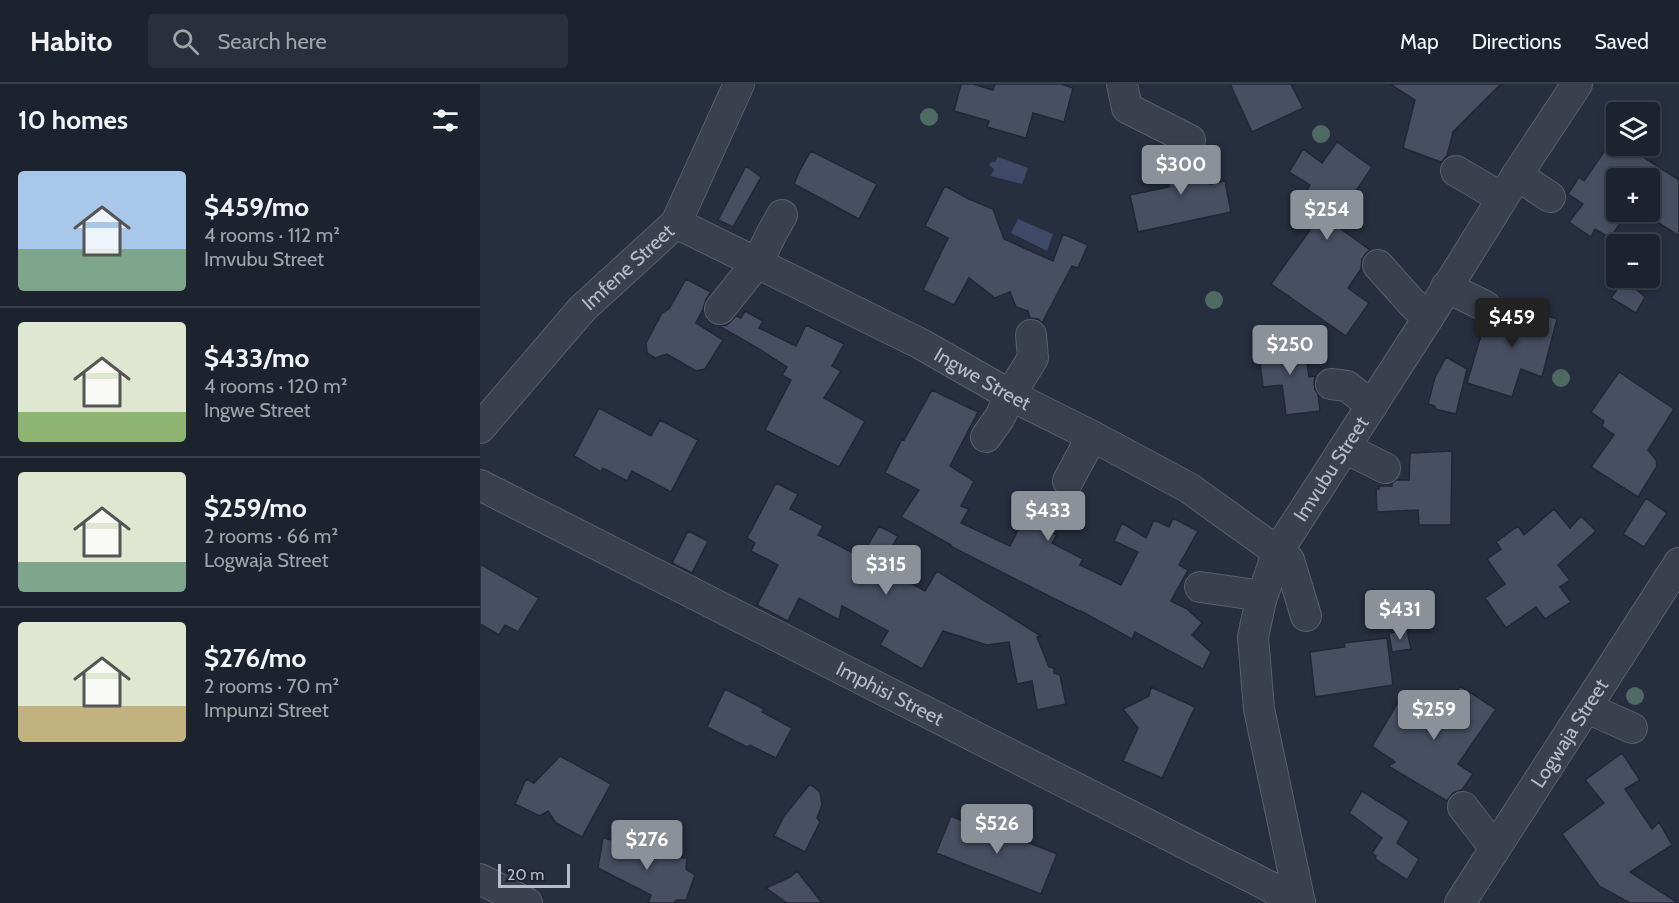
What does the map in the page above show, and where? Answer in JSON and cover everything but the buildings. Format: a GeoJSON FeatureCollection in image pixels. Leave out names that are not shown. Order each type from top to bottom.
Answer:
{"type":"FeatureCollection","features":[{"type":"Feature","properties":{"kind":"street","name":"Imfene Street"},"geometry":{"type":"LineString","coordinates":[[480,428],[582,309],[676,223],[739,84]]}},
{"type":"Feature","properties":{"kind":"street"},"geometry":{"type":"LineString","coordinates":[[1122,84],[1127,108],[1190,140]]}},
{"type":"Feature","properties":{"kind":"street","name":"Imvubu Street"},"geometry":{"type":"LineString","coordinates":[[1300,902],[1259,709],[1253,637],[1261,600],[1278,551],[1577,84]]}},
{"type":"Feature","properties":{"kind":"street"},"geometry":{"type":"LineString","coordinates":[[1456,171],[1550,197]]}},
{"type":"Feature","properties":{"kind":"street"},"geometry":{"type":"LineString","coordinates":[[720,309],[748,274],[782,215]]}},
{"type":"Feature","properties":{"kind":"street","name":"Ingwe Street"},"geometry":{"type":"LineString","coordinates":[[676,223],[921,344],[1010,395],[1189,488],[1278,551]]}},
{"type":"Feature","properties":{"kind":"street"},"geometry":{"type":"LineString","coordinates":[[1378,265],[1428,318]]}},
{"type":"Feature","properties":{"kind":"street"},"geometry":{"type":"LineString","coordinates":[[1446,287],[1485,306]]}},
{"type":"Feature","properties":{"kind":"street"},"geometry":{"type":"LineString","coordinates":[[986,437],[1000,417],[1010,395],[1033,358],[1031,335]]}},
{"type":"Feature","properties":{"kind":"street"},"geometry":{"type":"LineString","coordinates":[[1331,384],[1347,386],[1372,406]]}},
{"type":"Feature","properties":{"kind":"street"},"geometry":{"type":"LineString","coordinates":[[1068,482],[1092,436]]}},
{"type":"Feature","properties":{"kind":"street"},"geometry":{"type":"LineString","coordinates":[[1345,448],[1385,468]]}},
{"type":"Feature","properties":{"kind":"street","name":"Imphisi Street"},"geometry":{"type":"LineString","coordinates":[[480,486],[1300,902]]}},
{"type":"Feature","properties":{"kind":"street"},"geometry":{"type":"LineString","coordinates":[[1278,551],[1289,560],[1306,616]]}},
{"type":"Feature","properties":{"kind":"street","name":"Logwaja Street"},"geometry":{"type":"LineString","coordinates":[[1460,903],[1679,563]]}},
{"type":"Feature","properties":{"kind":"street"},"geometry":{"type":"LineString","coordinates":[[1200,587],[1249,594],[1261,600]]}},
{"type":"Feature","properties":{"kind":"street"},"geometry":{"type":"LineString","coordinates":[[1587,708],[1632,728]]}},
{"type":"Feature","properties":{"kind":"street"},"geometry":{"type":"LineString","coordinates":[[1463,807],[1486,838],[1496,847]]}},
{"type":"Feature","properties":{"kind":"street"},"geometry":{"type":"LineString","coordinates":[[480,879],[526,903]]}},
{"type":"Feature","properties":{"kind":"water"},"geometry":{"type":"Polygon","coordinates":[[[998,157],[1028,168],[1022,184],[991,176],[994,169],[989,165],[998,157]]]}},
{"type":"Feature","properties":{"kind":"water"},"geometry":{"type":"Polygon","coordinates":[[[1018,219],[1053,234],[1047,251],[1011,233],[1018,219]]]}}]}
